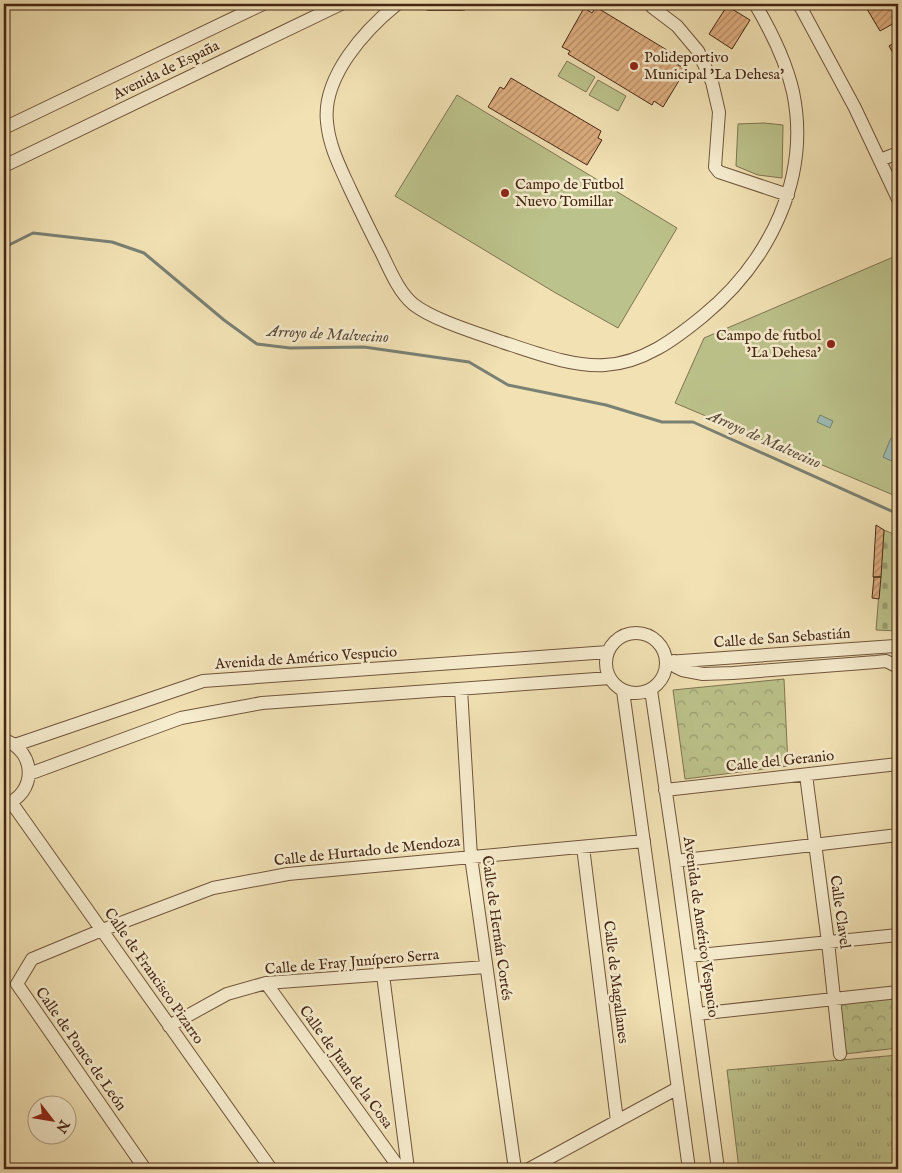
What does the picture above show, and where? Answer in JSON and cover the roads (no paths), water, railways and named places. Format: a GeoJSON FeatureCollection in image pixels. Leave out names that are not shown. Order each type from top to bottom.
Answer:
{"type":"FeatureCollection","features":[{"type":"Feature","properties":{"kind":"street","name":"Avenida de España"},"geometry":{"type":"LineString","coordinates":[[4,128],[263,4]]}},
{"type":"Feature","properties":{"kind":"street","name":"Avenida de España"},"geometry":{"type":"LineString","coordinates":[[4,166],[341,4]]}},
{"type":"Feature","properties":{"kind":"street"},"geometry":{"type":"LineString","coordinates":[[397,4],[359,42],[338,71],[328,100],[326,120],[333,152],[395,280],[411,302],[424,311],[469,331],[575,363],[604,365],[632,361],[653,351],[682,334],[725,298],[744,276],[766,245],[788,195],[794,166],[797,120],[792,91],[788,74],[771,32],[754,4]]}},
{"type":"Feature","properties":{"kind":"street"},"geometry":{"type":"LineString","coordinates":[[429,4],[462,4]]}},
{"type":"Feature","properties":{"kind":"street"},"geometry":{"type":"LineString","coordinates":[[655,4],[652,7],[677,26],[698,51],[712,82],[719,112],[715,167],[719,172],[788,195]]}},
{"type":"Feature","properties":{"kind":"street"},"geometry":{"type":"LineString","coordinates":[[799,4],[855,108],[898,199]]}},
{"type":"Feature","properties":{"kind":"street"},"geometry":{"type":"LineString","coordinates":[[880,160],[898,152]]}},
{"type":"Feature","properties":{"kind":"street"},"geometry":{"type":"LineString","coordinates":[[670,661],[663,678],[650,690],[637,694],[615,686],[607,670],[606,661],[608,652],[613,644],[628,634],[637,633],[646,634],[661,644],[670,661],[676,667],[703,674],[886,661],[898,666]]}},
{"type":"Feature","properties":{"kind":"street","name":"Calle de San Sebastián"},"geometry":{"type":"LineString","coordinates":[[670,661],[895,646],[898,648]]}},
{"type":"Feature","properties":{"kind":"street","name":"Avenida de Américo Vespucio"},"geometry":{"type":"LineString","coordinates":[[10,742],[203,681],[608,652]]}},
{"type":"Feature","properties":{"kind":"street"},"geometry":{"type":"LineString","coordinates":[[29,774],[181,718],[262,703],[610,678]]}},
{"type":"Feature","properties":{"kind":"street","name":"Calle de Hernán Cortés"},"geometry":{"type":"LineString","coordinates":[[461,689],[471,857],[515,1169]]}},
{"type":"Feature","properties":{"kind":"street"},"geometry":{"type":"LineString","coordinates":[[623,690],[689,1169]]}},
{"type":"Feature","properties":{"kind":"street","name":"Avenida de Américo Vespucio"},"geometry":{"type":"LineString","coordinates":[[650,690],[676,861],[718,1169]]}},
{"type":"Feature","properties":{"kind":"street"},"geometry":{"type":"LineString","coordinates":[[7,804],[20,795],[27,785],[29,774],[28,762],[23,753],[10,742]]}},
{"type":"Feature","properties":{"kind":"street","name":"Calle del Geranio"},"geometry":{"type":"LineString","coordinates":[[665,790],[898,764]]}},
{"type":"Feature","properties":{"kind":"street","name":"Calle Clavel"},"geometry":{"type":"LineString","coordinates":[[806,774],[835,999],[840,1054]]}},
{"type":"Feature","properties":{"kind":"street","name":"Calle de Francisco Pizarro"},"geometry":{"type":"LineString","coordinates":[[7,804],[102,930],[271,1169]]}},
{"type":"Feature","properties":{"kind":"street"},"geometry":{"type":"LineString","coordinates":[[676,861],[898,835]]}},
{"type":"Feature","properties":{"kind":"street","name":"Calle de Hurtado de Mendoza"},"geometry":{"type":"LineString","coordinates":[[102,930],[213,888],[288,874],[644,841]]}},
{"type":"Feature","properties":{"kind":"street","name":"Calle de Magallanes"},"geometry":{"type":"LineString","coordinates":[[583,847],[617,1121]]}},
{"type":"Feature","properties":{"kind":"street","name":"Calle de Ponce de León"},"geometry":{"type":"LineString","coordinates":[[102,930],[32,959],[16,984],[144,1169]]}},
{"type":"Feature","properties":{"kind":"street"},"geometry":{"type":"LineString","coordinates":[[689,956],[898,935]]}},
{"type":"Feature","properties":{"kind":"street","name":"Calle de Fray Junípero Serra"},"geometry":{"type":"LineString","coordinates":[[169,1026],[227,994],[266,983],[486,968]]}},
{"type":"Feature","properties":{"kind":"street"},"geometry":{"type":"LineString","coordinates":[[382,975],[408,1169]]}},
{"type":"Feature","properties":{"kind":"street","name":"Calle de Juan de la Cosa"},"geometry":{"type":"LineString","coordinates":[[266,983],[400,1169]]}},
{"type":"Feature","properties":{"kind":"street"},"geometry":{"type":"LineString","coordinates":[[697,1014],[898,992]]}},
{"type":"Feature","properties":{"kind":"street"},"geometry":{"type":"LineString","coordinates":[[529,1169],[678,1088]]}},
{"type":"Feature","properties":{"kind":"water"},"geometry":{"type":"Polygon","coordinates":[[[820,415],[833,421],[830,428],[817,422],[820,415]]]}},
{"type":"Feature","properties":{"kind":"water"},"geometry":{"type":"Polygon","coordinates":[[[891,438],[898,441],[898,464],[883,457],[891,438]]]}},
{"type":"Feature","properties":{"kind":"waterway","name":"Arroyo de Malvecino"},"geometry":{"type":"LineString","coordinates":[[4,251],[7,246],[33,233],[112,242],[144,253],[224,320],[257,344],[290,348],[364,347],[469,362],[508,385],[606,405],[662,422],[693,422],[898,514]]}},
{"type":"Feature","properties":{"kind":"place","name":"Polideportivo Municipal 'La Dehesa'"},"geometry":{"type":"Point","coordinates":[634,66]}},
{"type":"Feature","properties":{"kind":"place","name":"Campo de Futbol Nuevo Tomillar"},"geometry":{"type":"Point","coordinates":[505,193]}},
{"type":"Feature","properties":{"kind":"place","name":"Campo de futbol 'La Dehesa'"},"geometry":{"type":"Point","coordinates":[831,344]}}]}
